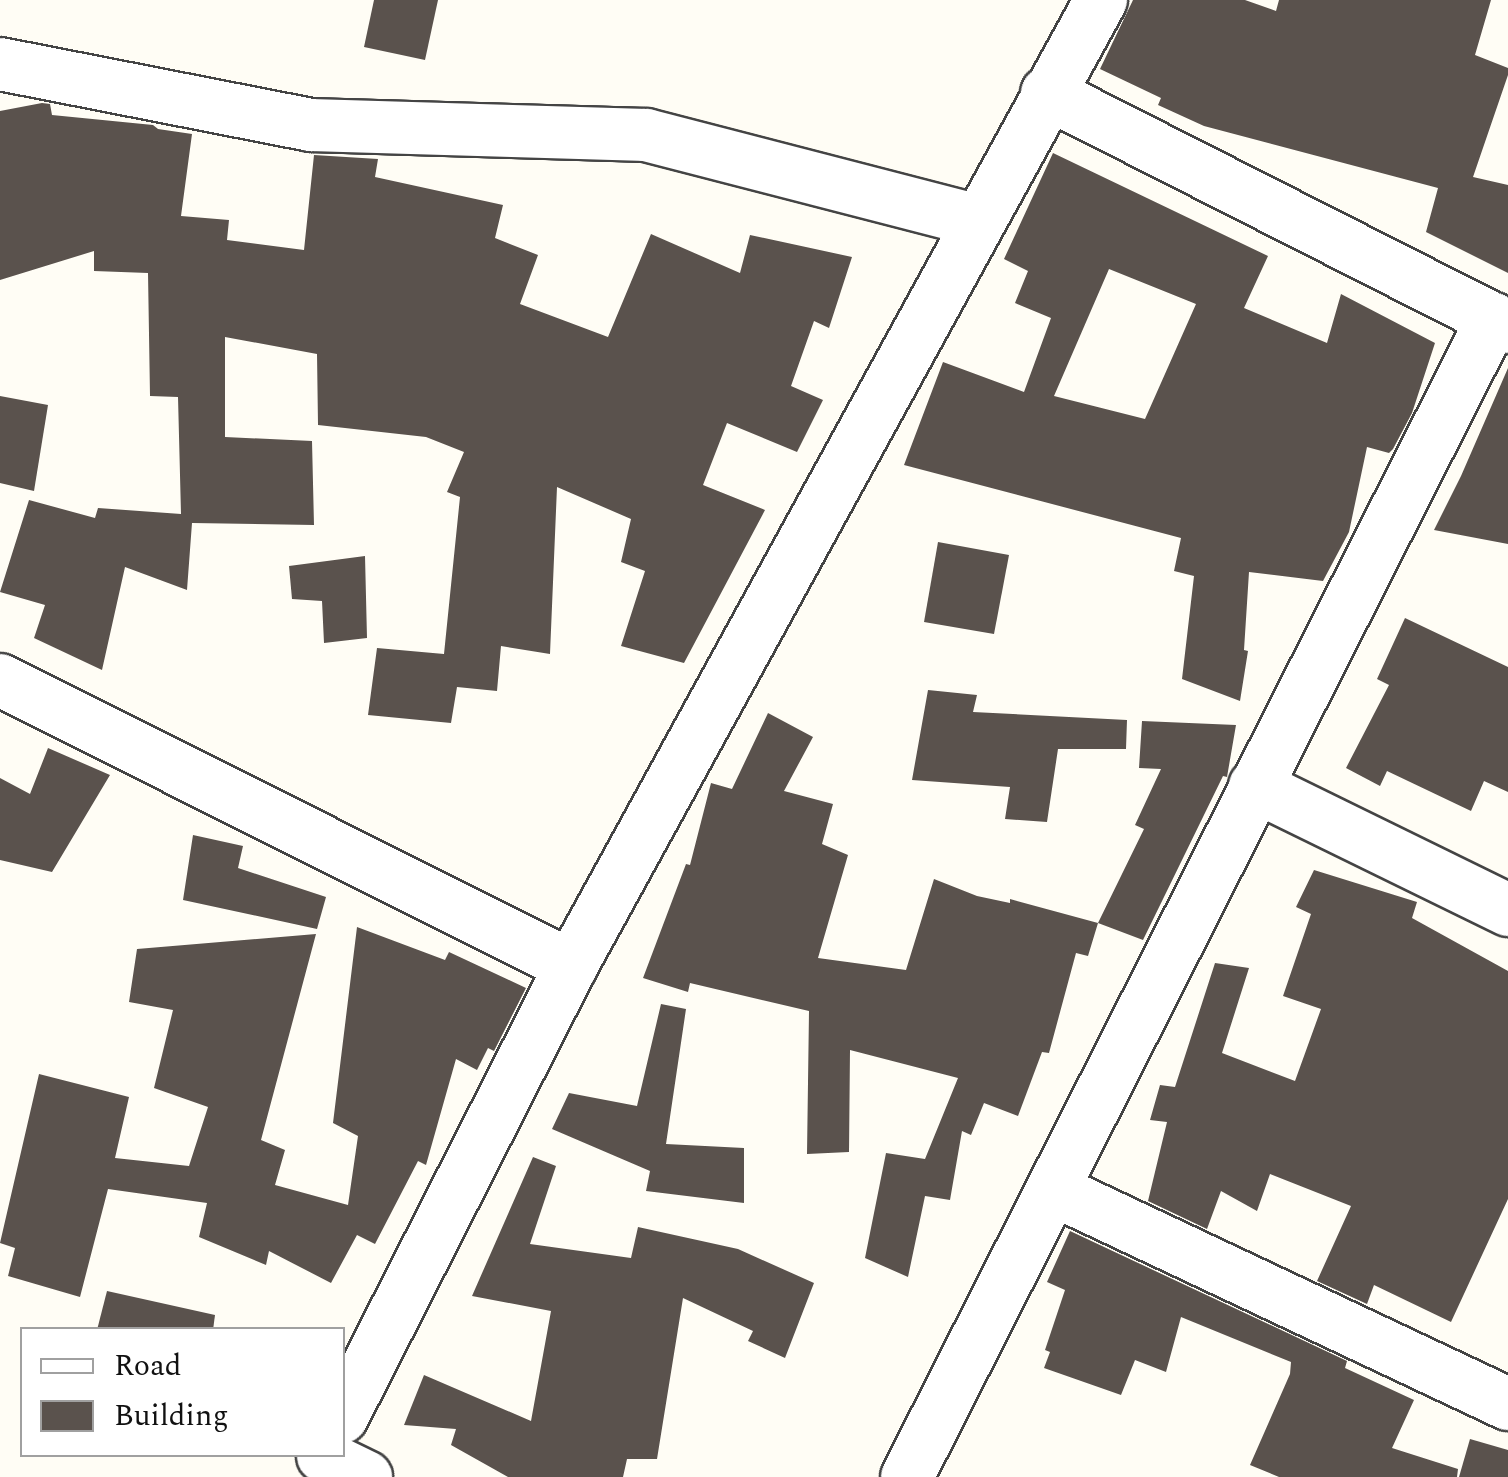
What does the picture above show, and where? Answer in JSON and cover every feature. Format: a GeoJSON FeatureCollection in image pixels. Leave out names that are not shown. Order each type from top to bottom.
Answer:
{"type":"FeatureCollection","features":[{"type":"Feature","properties":{"kind":"street"},"geometry":{"type":"LineString","coordinates":[[345,1411],[571,966],[1101,0]]}},
{"type":"Feature","properties":{"kind":"street"},"geometry":{"type":"LineString","coordinates":[[0,64],[311,125],[646,135],[978,221]]}},
{"type":"Feature","properties":{"kind":"street"},"geometry":{"type":"LineString","coordinates":[[906,1477],[1255,786],[1501,323],[1047,93]]}},
{"type":"Feature","properties":{"kind":"street"},"geometry":{"type":"LineString","coordinates":[[1,682],[571,966]]}},
{"type":"Feature","properties":{"kind":"street"},"geometry":{"type":"LineString","coordinates":[[1255,786],[1508,910]]}},
{"type":"Feature","properties":{"kind":"street"},"geometry":{"type":"LineString","coordinates":[[1054,1190],[1508,1404]]}},
{"type":"Feature","properties":{"kind":"street"},"geometry":{"type":"LineString","coordinates":[[327,1457],[366,1477]]}},
{"type":"Feature","properties":{"kind":"building"},"geometry":{"type":"Polygon","coordinates":[[[374,0],[438,0],[425,60],[364,47],[374,0]]]}},
{"type":"Feature","properties":{"kind":"building"},"geometry":{"type":"Polygon","coordinates":[[[1133,0],[1245,0],[1276,11],[1279,0],[1491,0],[1475,55],[1508,68],[1508,75],[1473,177],[1508,185],[1508,273],[1426,232],[1438,188],[1204,126],[1158,105],[1161,98],[1100,69],[1133,0]]]}},
{"type":"Feature","properties":{"kind":"building"},"geometry":{"type":"Polygon","coordinates":[[[50,104],[52,115],[153,125],[192,134],[181,216],[229,220],[227,240],[304,250],[314,155],[378,159],[375,177],[503,205],[495,238],[538,255],[520,304],[608,337],[651,234],[740,273],[750,235],[852,257],[829,328],[814,321],[791,386],[823,400],[797,452],[727,423],[703,485],[765,510],[684,663],[621,646],[645,571],[621,562],[631,519],[557,487],[550,654],[501,646],[497,691],[457,687],[451,723],[368,715],[377,648],[444,654],[460,497],[447,492],[464,452],[426,437],[318,425],[317,354],[225,337],[225,437],[312,441],[314,525],[192,523],[187,590],[125,567],[102,670],[34,638],[45,605],[0,592],[29,500],[95,518],[98,508],[181,514],[178,397],[150,396],[148,273],[94,271],[94,251],[0,280],[0,111],[50,104]]]}},
{"type":"Feature","properties":{"kind":"building"},"geometry":{"type":"Polygon","coordinates":[[[1053,153],[1268,256],[1244,308],[1327,343],[1341,294],[1435,343],[1412,413],[1393,449],[1389,453],[1367,447],[1349,532],[1323,581],[1249,572],[1244,650],[1248,651],[1240,701],[1182,679],[1194,576],[1174,571],[1181,538],[904,465],[943,362],[1024,392],[1051,318],[1015,303],[1028,271],[1004,259],[1053,153]],[[1109,269],[1054,396],[1145,419],[1196,304],[1109,269]]]}},
{"type":"Feature","properties":{"kind":"building"},"geometry":{"type":"Polygon","coordinates":[[[1508,368],[1508,544],[1434,530],[1461,476],[1508,368]]]}},
{"type":"Feature","properties":{"kind":"building"},"geometry":{"type":"Polygon","coordinates":[[[0,396],[48,405],[34,491],[0,483],[0,396]]]}},
{"type":"Feature","properties":{"kind":"building"},"geometry":{"type":"Polygon","coordinates":[[[938,542],[1009,555],[994,634],[924,622],[938,542]]]}},
{"type":"Feature","properties":{"kind":"building"},"geometry":{"type":"Polygon","coordinates":[[[365,556],[367,638],[324,643],[322,601],[292,599],[289,566],[365,556]]]}},
{"type":"Feature","properties":{"kind":"building"},"geometry":{"type":"Polygon","coordinates":[[[1405,618],[1508,667],[1508,792],[1484,781],[1471,811],[1387,771],[1380,786],[1346,768],[1389,685],[1377,679],[1405,618]]]}},
{"type":"Feature","properties":{"kind":"building"},"geometry":{"type":"Polygon","coordinates":[[[928,690],[977,695],[973,712],[1127,720],[1126,749],[1058,749],[1047,822],[1005,819],[1010,787],[912,780],[928,690]]]}},
{"type":"Feature","properties":{"kind":"building"},"geometry":{"type":"Polygon","coordinates":[[[768,713],[813,737],[784,791],[833,804],[822,844],[848,855],[818,958],[906,970],[934,879],[977,896],[1010,903],[1010,899],[1098,923],[1088,956],[1076,953],[1049,1053],[1042,1052],[1018,1116],[984,1103],[971,1135],[962,1131],[950,1200],[925,1196],[908,1277],[865,1258],[886,1153],[925,1159],[958,1078],[850,1050],[849,1152],[807,1154],[809,1011],[690,983],[688,992],[643,978],[686,864],[690,865],[711,783],[732,789],[768,713]]]}},
{"type":"Feature","properties":{"kind":"building"},"geometry":{"type":"Polygon","coordinates":[[[1142,721],[1236,725],[1227,777],[1223,776],[1143,940],[1098,923],[1144,829],[1135,825],[1161,769],[1139,768],[1142,721]]]}},
{"type":"Feature","properties":{"kind":"building"},"geometry":{"type":"Polygon","coordinates":[[[48,748],[110,775],[52,872],[0,860],[0,778],[30,794],[48,748]]]}},
{"type":"Feature","properties":{"kind":"building"},"geometry":{"type":"Polygon","coordinates":[[[193,835],[243,846],[238,868],[326,897],[317,929],[183,900],[193,835]]]}},
{"type":"Feature","properties":{"kind":"building"},"geometry":{"type":"Polygon","coordinates":[[[1314,870],[1417,902],[1412,918],[1508,971],[1508,1199],[1451,1322],[1374,1285],[1367,1304],[1317,1281],[1351,1206],[1270,1174],[1257,1211],[1221,1191],[1207,1229],[1148,1201],[1167,1122],[1150,1120],[1160,1085],[1175,1087],[1215,963],[1249,968],[1222,1053],[1295,1081],[1321,1009],[1283,996],[1311,914],[1296,907],[1314,870]]]}},
{"type":"Feature","properties":{"kind":"building"},"geometry":{"type":"Polygon","coordinates":[[[357,927],[445,960],[449,952],[526,988],[494,1051],[488,1048],[477,1070],[456,1059],[426,1165],[418,1161],[375,1244],[357,1235],[331,1283],[269,1251],[266,1265],[199,1237],[207,1203],[108,1189],[80,1297],[8,1276],[15,1248],[0,1243],[39,1074],[129,1097],[115,1158],[189,1166],[208,1107],[154,1088],[173,1010],[129,1002],[137,949],[316,934],[261,1140],[285,1150],[275,1185],[348,1205],[358,1136],[333,1123],[357,927]]]}},
{"type":"Feature","properties":{"kind":"building"},"geometry":{"type":"Polygon","coordinates":[[[661,1004],[686,1009],[666,1144],[744,1148],[744,1203],[646,1191],[650,1171],[552,1129],[569,1093],[637,1106],[661,1004]]]}},
{"type":"Feature","properties":{"kind":"building"},"geometry":{"type":"Polygon","coordinates":[[[533,1157],[556,1166],[530,1244],[631,1258],[638,1227],[738,1249],[814,1283],[785,1358],[748,1341],[753,1331],[683,1298],[657,1459],[627,1459],[623,1477],[508,1477],[451,1445],[456,1429],[404,1425],[424,1375],[531,1421],[551,1311],[472,1296],[533,1157]]]}},
{"type":"Feature","properties":{"kind":"building"},"geometry":{"type":"Polygon","coordinates":[[[1070,1231],[1347,1361],[1345,1368],[1414,1400],[1392,1448],[1458,1469],[1457,1477],[1279,1477],[1250,1465],[1290,1374],[1291,1362],[1181,1317],[1166,1372],[1135,1360],[1121,1395],[1044,1368],[1050,1352],[1045,1350],[1065,1290],[1047,1282],[1070,1231]]]}},
{"type":"Feature","properties":{"kind":"building"},"geometry":{"type":"Polygon","coordinates":[[[107,1291],[215,1315],[213,1327],[98,1327],[107,1291]]]}},
{"type":"Feature","properties":{"kind":"building"},"geometry":{"type":"Polygon","coordinates":[[[1470,1439],[1508,1450],[1508,1477],[1459,1477],[1470,1439]]]}}]}
